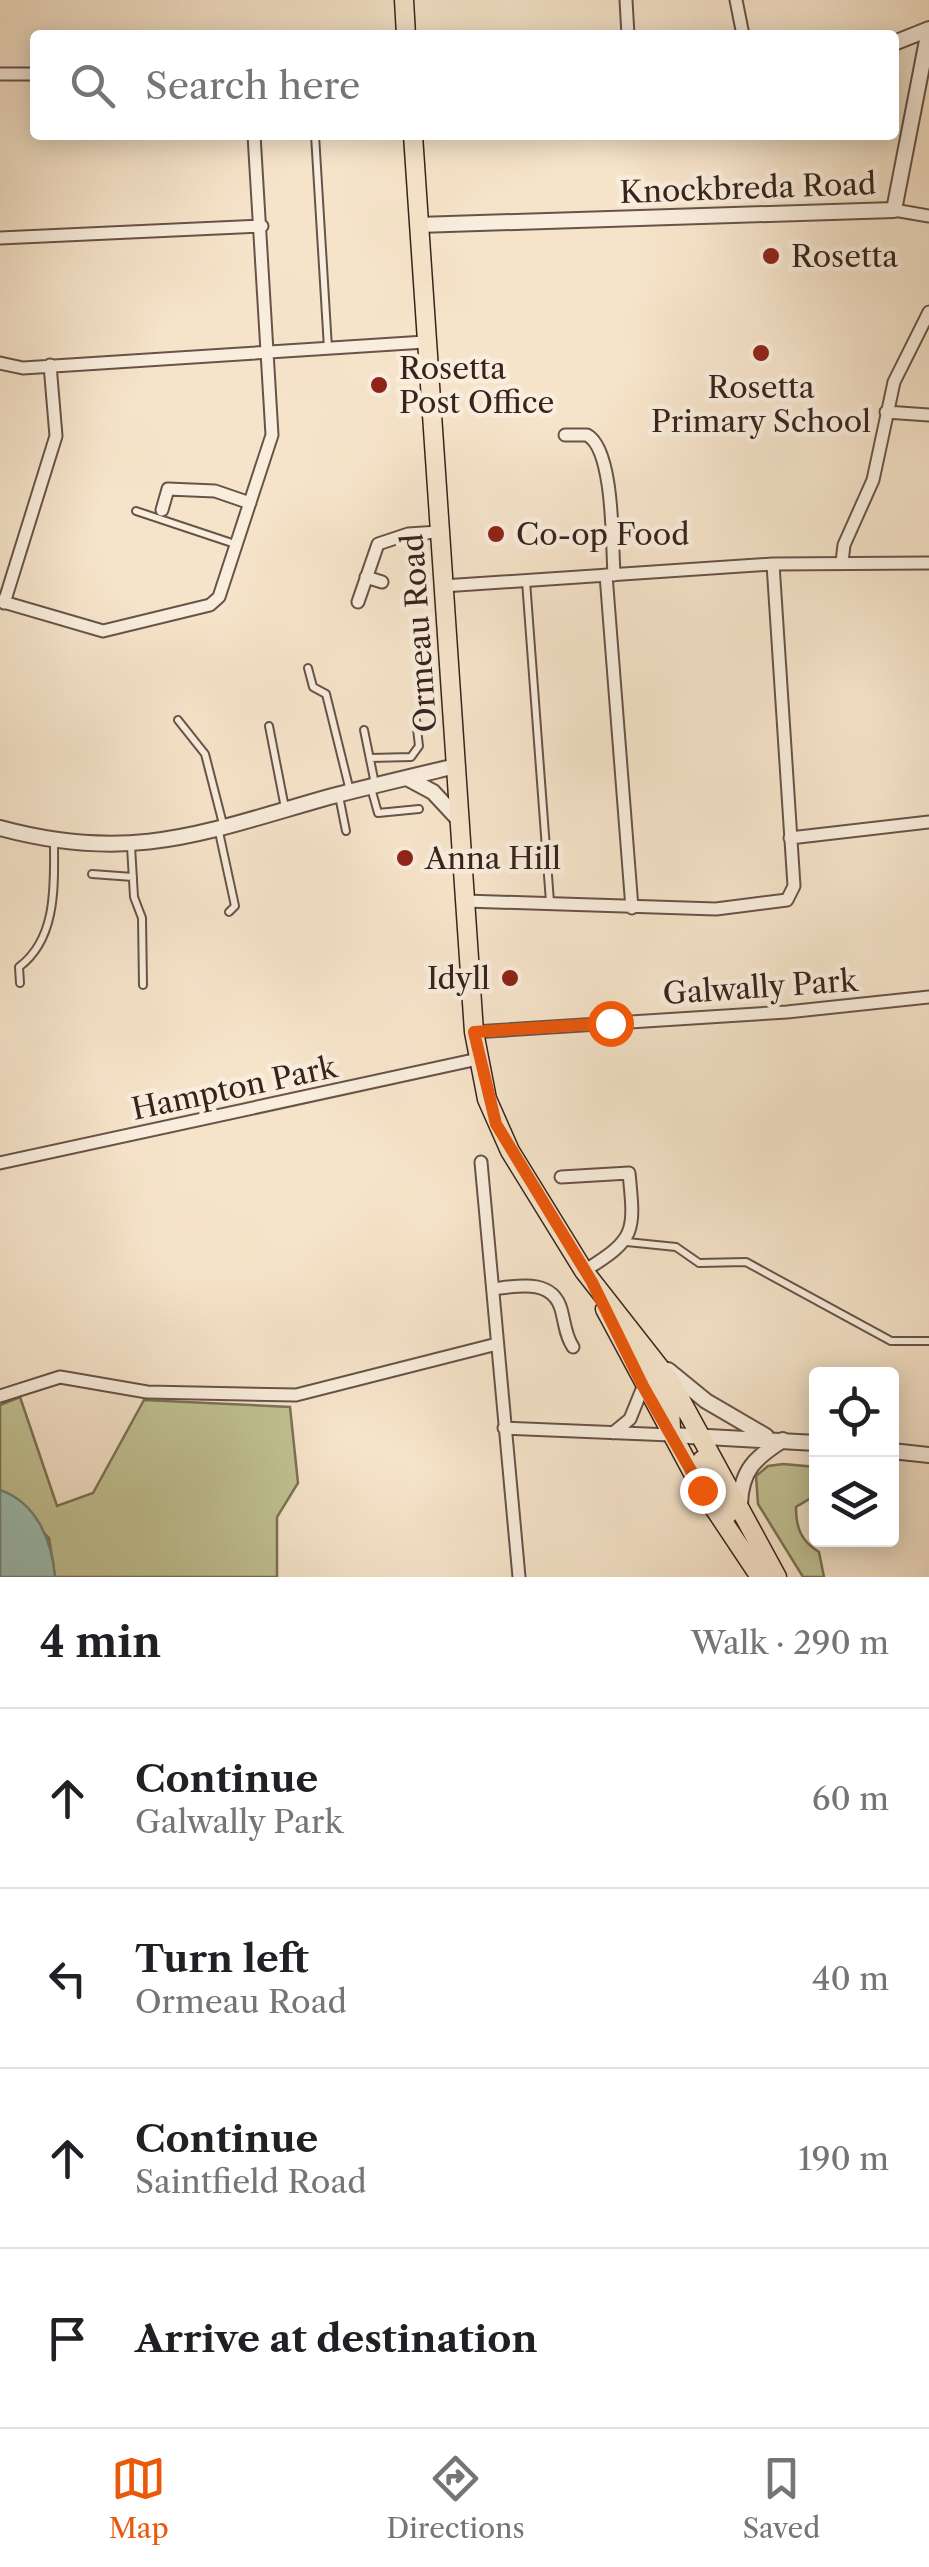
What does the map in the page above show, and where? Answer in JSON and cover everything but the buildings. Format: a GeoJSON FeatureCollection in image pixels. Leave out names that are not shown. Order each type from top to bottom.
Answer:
{"type":"FeatureCollection","features":[{"type":"Feature","properties":{"kind":"main road"},"geometry":{"type":"LineString","coordinates":[[404,0],[406,30]]}},
{"type":"Feature","properties":{"kind":"main road","name":"Ormeau Road"},"geometry":{"type":"LineString","coordinates":[[413,140],[478,1060],[496,1124],[588,1276]]}},
{"type":"Feature","properties":{"kind":"main road"},"geometry":{"type":"LineString","coordinates":[[588,1276],[656,1360],[702,1435],[777,1577]]}},
{"type":"Feature","properties":{"kind":"main road"},"geometry":{"type":"LineString","coordinates":[[588,1276],[643,1386],[760,1577]]}},
{"type":"Feature","properties":{"kind":"main road"},"geometry":{"type":"LineString","coordinates":[[626,1323],[670,1408],[671,1435]]}},
{"type":"Feature","properties":{"kind":"main road"},"geometry":{"type":"LineString","coordinates":[[702,1435],[702,1459],[746,1557]]}},
{"type":"Feature","properties":{"kind":"street"},"geometry":{"type":"LineString","coordinates":[[626,0],[628,30]]}},
{"type":"Feature","properties":{"kind":"street"},"geometry":{"type":"LineString","coordinates":[[736,0],[743,30]]}},
{"type":"Feature","properties":{"kind":"street"},"geometry":{"type":"LineString","coordinates":[[899,41],[929,29]]}},
{"type":"Feature","properties":{"kind":"street","name":"Knockbreda Road"},"geometry":{"type":"LineString","coordinates":[[418,225],[894,210],[929,29]]}},
{"type":"Feature","properties":{"kind":"street"},"geometry":{"type":"LineString","coordinates":[[0,74],[30,74]]}},
{"type":"Feature","properties":{"kind":"street"},"geometry":{"type":"LineString","coordinates":[[50,366],[56,436],[2,602],[103,632],[216,602],[272,435],[254,140]]}},
{"type":"Feature","properties":{"kind":"street"},"geometry":{"type":"LineString","coordinates":[[894,210],[929,216]]}},
{"type":"Feature","properties":{"kind":"street"},"geometry":{"type":"LineString","coordinates":[[0,238],[262,226]]}},
{"type":"Feature","properties":{"kind":"street"},"geometry":{"type":"LineString","coordinates":[[842,562],[844,545],[872,480],[894,382],[929,312]]}},
{"type":"Feature","properties":{"kind":"street"},"geometry":{"type":"LineString","coordinates":[[0,363],[10,368],[425,342]]}},
{"type":"Feature","properties":{"kind":"street"},"geometry":{"type":"LineString","coordinates":[[886,412],[929,415]]}},
{"type":"Feature","properties":{"kind":"street"},"geometry":{"type":"LineString","coordinates":[[565,436],[587,435],[598,443],[608,487],[610,575],[632,908]]}},
{"type":"Feature","properties":{"kind":"street"},"geometry":{"type":"LineString","coordinates":[[162,510],[168,489],[215,491],[250,502]]}},
{"type":"Feature","properties":{"kind":"street"},"geometry":{"type":"LineString","coordinates":[[358,602],[378,544],[408,534],[439,532]]}},
{"type":"Feature","properties":{"kind":"street"},"geometry":{"type":"LineString","coordinates":[[443,586],[773,564],[929,564]]}},
{"type":"Feature","properties":{"kind":"street"},"geometry":{"type":"LineString","coordinates":[[465,901],[716,910],[788,900],[794,886],[773,564]]}},
{"type":"Feature","properties":{"kind":"street"},"geometry":{"type":"LineString","coordinates":[[366,577],[382,582]]}},
{"type":"Feature","properties":{"kind":"street"},"geometry":{"type":"LineString","coordinates":[[0,828],[54,840],[131,845],[222,831],[456,766]]}},
{"type":"Feature","properties":{"kind":"street"},"geometry":{"type":"LineString","coordinates":[[406,778],[433,792],[460,821]]}},
{"type":"Feature","properties":{"kind":"street"},"geometry":{"type":"LineString","coordinates":[[790,838],[929,822]]}},
{"type":"Feature","properties":{"kind":"street","name":"Galwally Park"},"geometry":{"type":"LineString","coordinates":[[474,1032],[788,1012],[929,998]]}},
{"type":"Feature","properties":{"kind":"street","name":"Hampton Park"},"geometry":{"type":"LineString","coordinates":[[0,1163],[478,1060]]}},
{"type":"Feature","properties":{"kind":"street"},"geometry":{"type":"LineString","coordinates":[[482,1162],[518,1577]]}},
{"type":"Feature","properties":{"kind":"street"},"geometry":{"type":"LineString","coordinates":[[561,1177],[628,1174],[633,1226],[627,1242],[588,1276]]}},
{"type":"Feature","properties":{"kind":"street"},"geometry":{"type":"LineString","coordinates":[[493,1289],[530,1285],[549,1292],[560,1304],[573,1347]]}},
{"type":"Feature","properties":{"kind":"street"},"geometry":{"type":"LineString","coordinates":[[0,1396],[60,1377],[147,1392],[296,1395],[497,1344]]}},
{"type":"Feature","properties":{"kind":"street"},"geometry":{"type":"LineString","coordinates":[[656,1360],[706,1401],[777,1439]]}},
{"type":"Feature","properties":{"kind":"street"},"geometry":{"type":"LineString","coordinates":[[613,1432],[630,1419],[643,1386]]}},
{"type":"Feature","properties":{"kind":"street"},"geometry":{"type":"LineString","coordinates":[[504,1428],[809,1442]]}},
{"type":"Feature","properties":{"kind":"street"},"geometry":{"type":"LineString","coordinates":[[740,1504],[740,1488],[751,1464],[777,1439]]}},
{"type":"Feature","properties":{"kind":"street"},"geometry":{"type":"LineString","coordinates":[[899,1452],[929,1455]]}},
{"type":"Feature","properties":{"kind":"lane"},"geometry":{"type":"LineString","coordinates":[[315,140],[328,348]]}},
{"type":"Feature","properties":{"kind":"lane"},"geometry":{"type":"LineString","coordinates":[[136,511],[236,544]]}},
{"type":"Feature","properties":{"kind":"lane"},"geometry":{"type":"LineString","coordinates":[[526,581],[550,904]]}},
{"type":"Feature","properties":{"kind":"lane"},"geometry":{"type":"LineString","coordinates":[[308,668],[313,686],[326,694],[344,794],[346,830]]}},
{"type":"Feature","properties":{"kind":"lane"},"geometry":{"type":"LineString","coordinates":[[178,720],[205,754],[235,906],[229,912]]}},
{"type":"Feature","properties":{"kind":"lane"},"geometry":{"type":"LineString","coordinates":[[370,758],[410,757],[419,746],[416,720]]}},
{"type":"Feature","properties":{"kind":"lane"},"geometry":{"type":"LineString","coordinates":[[269,726],[286,811]]}},
{"type":"Feature","properties":{"kind":"lane"},"geometry":{"type":"LineString","coordinates":[[364,730],[378,813],[419,809]]}},
{"type":"Feature","properties":{"kind":"lane"},"geometry":{"type":"LineString","coordinates":[[20,983],[20,968],[43,939],[51,910],[54,840]]}},
{"type":"Feature","properties":{"kind":"lane"},"geometry":{"type":"LineString","coordinates":[[131,845],[142,918],[143,985]]}},
{"type":"Feature","properties":{"kind":"lane"},"geometry":{"type":"LineString","coordinates":[[92,874],[133,877]]}},
{"type":"Feature","properties":{"kind":"lane"},"geometry":{"type":"LineString","coordinates":[[627,1242],[676,1247],[699,1262],[740,1260],[892,1341],[929,1341]]}},
{"type":"Feature","properties":{"kind":"green space"},"geometry":{"type":"Polygon","coordinates":[[[20,1397],[57,1506],[93,1493],[144,1400],[290,1407],[298,1483],[277,1517],[277,1577],[55,1577],[49,1538],[0,1490],[0,1405],[20,1397]]]}},
{"type":"Feature","properties":{"kind":"green space"},"geometry":{"type":"Polygon","coordinates":[[[768,1466],[809,1466],[809,1499],[796,1507],[796,1515],[809,1547],[819,1552],[824,1577],[803,1577],[758,1504],[756,1476],[768,1466]]]}},
{"type":"Feature","properties":{"kind":"water"},"geometry":{"type":"Polygon","coordinates":[[[0,1490],[24,1504],[40,1525],[55,1577],[0,1577],[0,1490]]]}},
{"type":"Feature","properties":{"kind":"place","name":"Rosetta"},"geometry":{"type":"Point","coordinates":[771,256]}},
{"type":"Feature","properties":{"kind":"place","name":"Rosetta Primary School"},"geometry":{"type":"Point","coordinates":[761,353]}},
{"type":"Feature","properties":{"kind":"place","name":"Rosetta Post Office"},"geometry":{"type":"Point","coordinates":[379,385]}},
{"type":"Feature","properties":{"kind":"place","name":"Co-op Food"},"geometry":{"type":"Point","coordinates":[496,534]}},
{"type":"Feature","properties":{"kind":"place","name":"Anna Hill"},"geometry":{"type":"Point","coordinates":[405,858]}},
{"type":"Feature","properties":{"kind":"place","name":"Idyll"},"geometry":{"type":"Point","coordinates":[510,978]}},
{"type":"Feature","properties":{"kind":"route"},"geometry":{"type":"LineString","coordinates":[[610,1023],[474,1032],[478,1060],[487,1099],[510,1151],[592,1282],[643,1386],[702,1490]]}}]}
